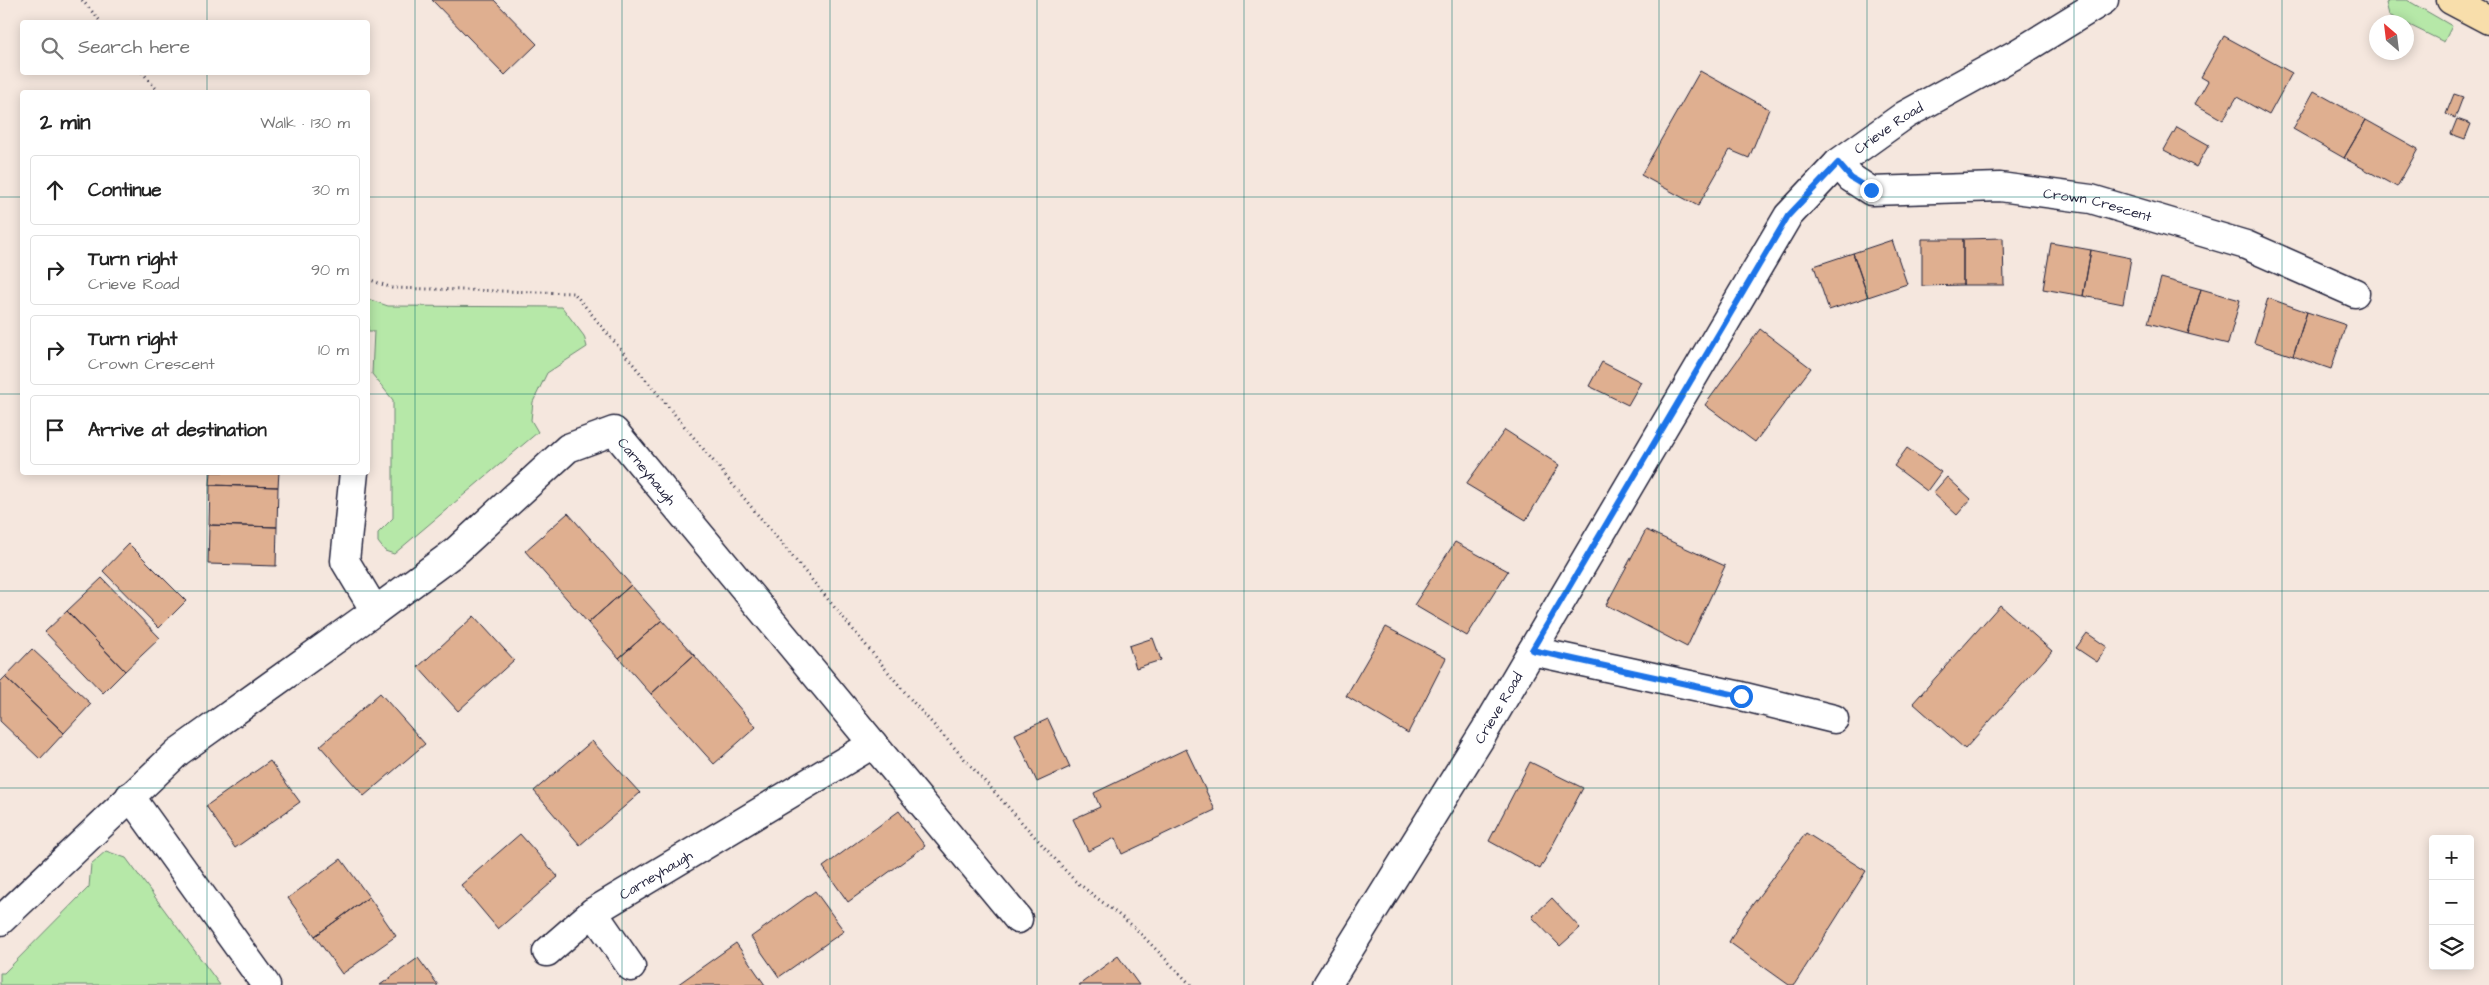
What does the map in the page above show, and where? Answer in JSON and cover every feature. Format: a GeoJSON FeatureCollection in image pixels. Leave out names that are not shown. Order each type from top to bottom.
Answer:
{"type":"FeatureCollection","features":[{"type":"Feature","properties":{"kind":"main road"},"geometry":{"type":"LineString","coordinates":[[2451,0],[2489,20]]}},
{"type":"Feature","properties":{"kind":"street","name":"Crieve Road"},"geometry":{"type":"LineString","coordinates":[[1327,985],[1532,650],[1788,216],[1838,163],[1905,115],[2018,53],[2104,0]]}},
{"type":"Feature","properties":{"kind":"street","name":"Crown Crescent"},"geometry":{"type":"LineString","coordinates":[[1838,163],[1851,178],[1871,190],[2000,187],[2091,199],[2246,245],[2355,293]]}},
{"type":"Feature","properties":{"kind":"street","name":"Carneyhaugh"},"geometry":{"type":"LineString","coordinates":[[375,610],[454,552],[568,448],[614,431],[1018,919]]}},
{"type":"Feature","properties":{"kind":"street"},"geometry":{"type":"LineString","coordinates":[[0,921],[178,752],[375,610],[345,561],[354,475]]}},
{"type":"Feature","properties":{"kind":"street"},"geometry":{"type":"LineString","coordinates":[[1532,650],[1741,696],[1834,719]]}},
{"type":"Feature","properties":{"kind":"street","name":"Carneyhaugh"},"geometry":{"type":"LineString","coordinates":[[547,952],[593,912],[873,744]]}},
{"type":"Feature","properties":{"kind":"street"},"geometry":{"type":"LineString","coordinates":[[130,796],[266,985]]}},
{"type":"Feature","properties":{"kind":"street"},"geometry":{"type":"LineString","coordinates":[[593,912],[630,967]]}},
{"type":"Feature","properties":{"kind":"path"},"geometry":{"type":"LineString","coordinates":[[82,0],[99,20]]}},
{"type":"Feature","properties":{"kind":"path"},"geometry":{"type":"LineString","coordinates":[[145,75],[157,90]]}},
{"type":"Feature","properties":{"kind":"path"},"geometry":{"type":"LineString","coordinates":[[370,280],[392,288],[574,293],[913,702],[1074,880],[1133,926],[1191,985]]}},
{"type":"Feature","properties":{"kind":"green space"},"geometry":{"type":"Polygon","coordinates":[[[2389,0],[2407,0],[2452,26],[2444,42],[2414,27],[2414,15],[2389,15],[2386,3],[2389,0]]]}},
{"type":"Feature","properties":{"kind":"green space"},"geometry":{"type":"Polygon","coordinates":[[[370,300],[388,306],[562,307],[584,336],[587,347],[547,373],[533,402],[531,420],[538,432],[394,554],[385,551],[378,542],[378,533],[393,518],[393,400],[372,374],[374,331],[370,331],[370,300]]]}},
{"type":"Feature","properties":{"kind":"green space"},"geometry":{"type":"Polygon","coordinates":[[[106,851],[126,858],[220,985],[0,985],[0,973],[4,973],[89,887],[91,864],[106,851]]]}},
{"type":"Feature","properties":{"kind":"building"},"geometry":{"type":"Polygon","coordinates":[[[432,0],[494,0],[537,44],[505,75],[432,0]]]}},
{"type":"Feature","properties":{"kind":"building"},"geometry":{"type":"Polygon","coordinates":[[[2224,36],[2292,73],[2269,115],[2237,97],[2223,120],[2195,104],[2208,81],[2201,77],[2224,36]]]}},
{"type":"Feature","properties":{"kind":"building"},"geometry":{"type":"Polygon","coordinates":[[[1700,71],[1769,109],[1749,158],[1730,150],[1698,206],[1641,175],[1700,71]]]}},
{"type":"Feature","properties":{"kind":"building"},"geometry":{"type":"Polygon","coordinates":[[[2314,91],[2366,120],[2344,158],[2293,129],[2314,91]]]}},
{"type":"Feature","properties":{"kind":"building"},"geometry":{"type":"Polygon","coordinates":[[[2454,94],[2463,97],[2455,118],[2446,114],[2454,94]]]}},
{"type":"Feature","properties":{"kind":"building"},"geometry":{"type":"Polygon","coordinates":[[[2457,119],[2471,124],[2465,139],[2451,134],[2457,119]]]}},
{"type":"Feature","properties":{"kind":"building"},"geometry":{"type":"Polygon","coordinates":[[[2366,120],[2418,149],[2397,187],[2344,158],[2366,120]]]}},
{"type":"Feature","properties":{"kind":"building"},"geometry":{"type":"Polygon","coordinates":[[[2177,127],[2209,145],[2196,167],[2164,150],[2177,127]]]}},
{"type":"Feature","properties":{"kind":"building"},"geometry":{"type":"Polygon","coordinates":[[[2003,238],[2004,285],[1963,285],[1963,239],[2003,238]]]}},
{"type":"Feature","properties":{"kind":"building"},"geometry":{"type":"Polygon","coordinates":[[[1922,239],[1963,239],[1963,285],[1922,286],[1922,239]]]}},
{"type":"Feature","properties":{"kind":"building"},"geometry":{"type":"Polygon","coordinates":[[[1892,240],[1907,284],[1868,297],[1853,253],[1892,240]]]}},
{"type":"Feature","properties":{"kind":"building"},"geometry":{"type":"Polygon","coordinates":[[[2051,243],[2091,250],[2083,296],[2043,289],[2051,243]]]}},
{"type":"Feature","properties":{"kind":"building"},"geometry":{"type":"Polygon","coordinates":[[[2091,250],[2131,258],[2123,304],[2083,296],[2091,250]]]}},
{"type":"Feature","properties":{"kind":"building"},"geometry":{"type":"Polygon","coordinates":[[[1853,253],[1868,297],[1829,310],[1814,266],[1853,253]]]}},
{"type":"Feature","properties":{"kind":"building"},"geometry":{"type":"Polygon","coordinates":[[[2161,278],[2201,289],[2188,334],[2148,323],[2161,278]]]}},
{"type":"Feature","properties":{"kind":"building"},"geometry":{"type":"Polygon","coordinates":[[[2201,289],[2240,300],[2228,344],[2188,334],[2201,289]]]}},
{"type":"Feature","properties":{"kind":"building"},"geometry":{"type":"Polygon","coordinates":[[[2268,298],[2307,312],[2293,356],[2254,343],[2268,298]]]}},
{"type":"Feature","properties":{"kind":"building"},"geometry":{"type":"Polygon","coordinates":[[[2307,312],[2346,325],[2331,369],[2293,356],[2307,312]]]}},
{"type":"Feature","properties":{"kind":"building"},"geometry":{"type":"Polygon","coordinates":[[[1760,329],[1811,368],[1755,442],[1705,405],[1760,329]]]}},
{"type":"Feature","properties":{"kind":"building"},"geometry":{"type":"Polygon","coordinates":[[[1602,362],[1641,382],[1628,405],[1589,386],[1602,362]]]}},
{"type":"Feature","properties":{"kind":"building"},"geometry":{"type":"Polygon","coordinates":[[[1505,430],[1559,465],[1526,520],[1466,484],[1505,430]]]}},
{"type":"Feature","properties":{"kind":"building"},"geometry":{"type":"Polygon","coordinates":[[[1907,448],[1941,472],[1927,491],[1894,466],[1907,448]]]}},
{"type":"Feature","properties":{"kind":"building"},"geometry":{"type":"Polygon","coordinates":[[[211,475],[279,475],[278,487],[210,485],[211,475]]]}},
{"type":"Feature","properties":{"kind":"building"},"geometry":{"type":"Polygon","coordinates":[[[1947,477],[1971,499],[1957,515],[1933,493],[1947,477]]]}},
{"type":"Feature","properties":{"kind":"building"},"geometry":{"type":"Polygon","coordinates":[[[210,485],[278,487],[277,527],[209,525],[210,485]]]}},
{"type":"Feature","properties":{"kind":"building"},"geometry":{"type":"Polygon","coordinates":[[[568,513],[631,585],[588,623],[525,551],[568,513]]]}},
{"type":"Feature","properties":{"kind":"building"},"geometry":{"type":"Polygon","coordinates":[[[209,525],[277,527],[276,566],[208,564],[209,525]]]}},
{"type":"Feature","properties":{"kind":"building"},"geometry":{"type":"Polygon","coordinates":[[[1646,530],[1725,566],[1687,647],[1606,605],[1646,530]]]}},
{"type":"Feature","properties":{"kind":"building"},"geometry":{"type":"Polygon","coordinates":[[[1455,542],[1508,571],[1467,636],[1414,605],[1455,542]]]}},
{"type":"Feature","properties":{"kind":"building"},"geometry":{"type":"Polygon","coordinates":[[[129,544],[186,601],[159,628],[103,571],[129,544]]]}},
{"type":"Feature","properties":{"kind":"building"},"geometry":{"type":"Polygon","coordinates":[[[102,578],[160,638],[125,671],[67,611],[102,578]]]}},
{"type":"Feature","properties":{"kind":"building"},"geometry":{"type":"Polygon","coordinates":[[[631,585],[662,620],[619,658],[588,623],[631,585]]]}},
{"type":"Feature","properties":{"kind":"building"},"geometry":{"type":"Polygon","coordinates":[[[2000,605],[2052,651],[1965,749],[1913,703],[2000,605]]]}},
{"type":"Feature","properties":{"kind":"building"},"geometry":{"type":"Polygon","coordinates":[[[67,611],[125,671],[103,693],[45,632],[67,611]]]}},
{"type":"Feature","properties":{"kind":"building"},"geometry":{"type":"Polygon","coordinates":[[[474,616],[514,660],[458,711],[418,667],[474,616]]]}},
{"type":"Feature","properties":{"kind":"building"},"geometry":{"type":"Polygon","coordinates":[[[662,620],[694,655],[651,694],[619,658],[662,620]]]}},
{"type":"Feature","properties":{"kind":"building"},"geometry":{"type":"Polygon","coordinates":[[[1386,627],[1446,658],[1408,733],[1346,696],[1386,627]]]}},
{"type":"Feature","properties":{"kind":"building"},"geometry":{"type":"Polygon","coordinates":[[[2087,633],[2107,647],[2097,662],[2076,648],[2087,633]]]}},
{"type":"Feature","properties":{"kind":"building"},"geometry":{"type":"Polygon","coordinates":[[[1153,638],[1161,660],[1136,668],[1129,646],[1153,638]]]}},
{"type":"Feature","properties":{"kind":"building"},"geometry":{"type":"Polygon","coordinates":[[[32,649],[91,704],[64,733],[5,677],[32,649]]]}},
{"type":"Feature","properties":{"kind":"building"},"geometry":{"type":"Polygon","coordinates":[[[694,655],[756,727],[714,764],[651,694],[694,655]]]}},
{"type":"Feature","properties":{"kind":"building"},"geometry":{"type":"Polygon","coordinates":[[[5,677],[64,733],[40,759],[0,721],[0,682],[5,677]]]}},
{"type":"Feature","properties":{"kind":"building"},"geometry":{"type":"Polygon","coordinates":[[[380,693],[425,744],[364,796],[320,746],[380,693]]]}},
{"type":"Feature","properties":{"kind":"building"},"geometry":{"type":"Polygon","coordinates":[[[1048,719],[1070,767],[1037,782],[1015,734],[1048,719]]]}},
{"type":"Feature","properties":{"kind":"building"},"geometry":{"type":"Polygon","coordinates":[[[592,741],[640,793],[580,845],[534,791],[592,741]]]}},
{"type":"Feature","properties":{"kind":"building"},"geometry":{"type":"Polygon","coordinates":[[[1186,749],[1215,810],[1122,854],[1115,838],[1088,851],[1073,819],[1100,807],[1094,793],[1186,749]]]}},
{"type":"Feature","properties":{"kind":"building"},"geometry":{"type":"Polygon","coordinates":[[[270,761],[300,802],[235,848],[206,806],[270,761]]]}},
{"type":"Feature","properties":{"kind":"building"},"geometry":{"type":"Polygon","coordinates":[[[1530,762],[1583,788],[1540,869],[1489,841],[1530,762]]]}},
{"type":"Feature","properties":{"kind":"building"},"geometry":{"type":"Polygon","coordinates":[[[899,811],[925,846],[848,902],[823,867],[899,811]]]}},
{"type":"Feature","properties":{"kind":"building"},"geometry":{"type":"Polygon","coordinates":[[[1806,833],[1866,871],[1794,985],[1789,985],[1729,942],[1744,916],[1806,833]]]}},
{"type":"Feature","properties":{"kind":"building"},"geometry":{"type":"Polygon","coordinates":[[[520,834],[558,877],[498,929],[461,885],[520,834]]]}},
{"type":"Feature","properties":{"kind":"building"},"geometry":{"type":"Polygon","coordinates":[[[341,859],[369,897],[315,936],[288,898],[341,859]]]}},
{"type":"Feature","properties":{"kind":"building"},"geometry":{"type":"Polygon","coordinates":[[[815,891],[844,931],[779,977],[751,937],[815,891]]]}},
{"type":"Feature","properties":{"kind":"building"},"geometry":{"type":"Polygon","coordinates":[[[369,897],[396,936],[342,974],[315,936],[369,897]]]}},
{"type":"Feature","properties":{"kind":"building"},"geometry":{"type":"Polygon","coordinates":[[[1552,898],[1580,928],[1560,946],[1532,917],[1552,898]]]}},
{"type":"Feature","properties":{"kind":"building"},"geometry":{"type":"Polygon","coordinates":[[[736,943],[765,985],[677,985],[736,943]]]}},
{"type":"Feature","properties":{"kind":"building"},"geometry":{"type":"Polygon","coordinates":[[[1118,956],[1139,985],[1079,985],[1118,956]]]}},
{"type":"Feature","properties":{"kind":"building"},"geometry":{"type":"Polygon","coordinates":[[[418,958],[438,985],[380,985],[418,958]]]}},
{"type":"Feature","properties":{"kind":"route"},"geometry":{"type":"LineString","coordinates":[[1741,696],[1532,650],[1788,216],[1838,163],[1851,178],[1871,190]]}}]}
